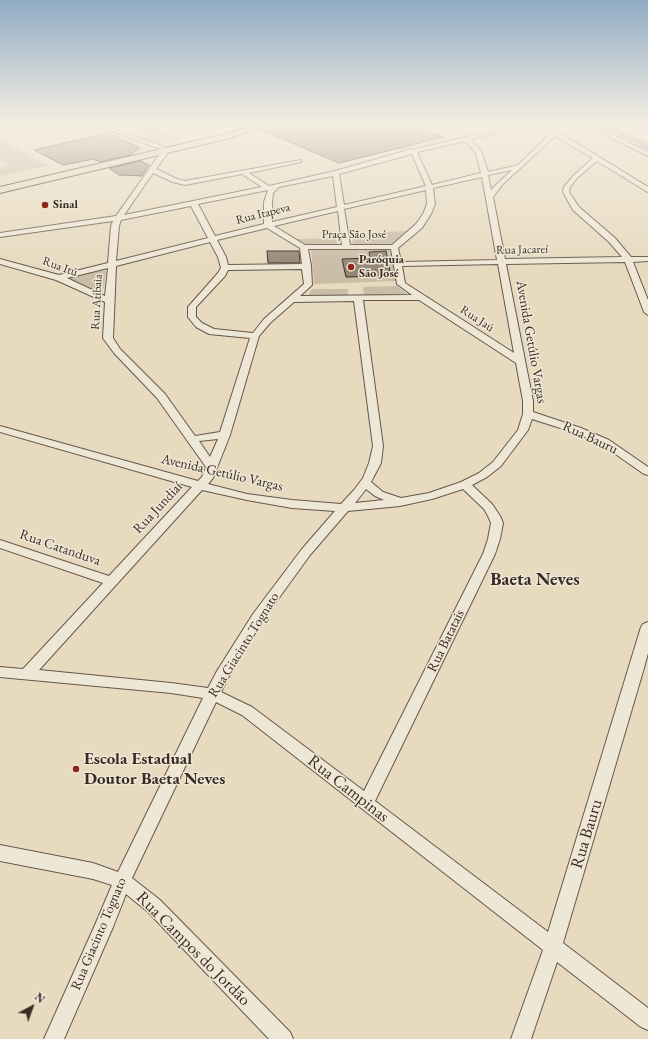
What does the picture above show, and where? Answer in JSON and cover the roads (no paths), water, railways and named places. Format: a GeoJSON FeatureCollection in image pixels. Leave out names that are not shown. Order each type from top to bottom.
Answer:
{"type":"FeatureCollection","features":[{"type":"Feature","properties":{"kind":"main road"},"geometry":{"type":"LineString","coordinates":[[0,184],[45,173]]}},
{"type":"Feature","properties":{"kind":"main road"},"geometry":{"type":"LineString","coordinates":[[0,190],[66,173]]}},
{"type":"Feature","properties":{"kind":"street","name":"Rua Atibaia"},"geometry":{"type":"LineString","coordinates":[[150,173],[118,218],[112,265],[108,338],[161,396],[212,467]]}},
{"type":"Feature","properties":{"kind":"street"},"geometry":{"type":"LineString","coordinates":[[160,173],[182,183],[236,173]]}},
{"type":"Feature","properties":{"kind":"street"},"geometry":{"type":"LineString","coordinates":[[246,173],[268,188]]}},
{"type":"Feature","properties":{"kind":"street"},"geometry":{"type":"LineString","coordinates":[[0,235],[118,218],[194,204],[334,173]]}},
{"type":"Feature","properties":{"kind":"street"},"geometry":{"type":"LineString","coordinates":[[336,173],[342,208],[346,247]]}},
{"type":"Feature","properties":{"kind":"street"},"geometry":{"type":"LineString","coordinates":[[394,247],[419,226],[427,214],[431,204],[429,186],[422,173]]}},
{"type":"Feature","properties":{"kind":"street","name":"Rua Itapeva"},"geometry":{"type":"LineString","coordinates":[[60,278],[268,225],[483,173]]}},
{"type":"Feature","properties":{"kind":"street","name":"Avenida Getúlio Vargas"},"geometry":{"type":"LineString","coordinates":[[0,429],[201,486],[247,497],[292,504],[344,508],[400,502],[432,496],[465,484],[483,475],[497,464],[524,430],[528,414],[528,401],[485,173]]}},
{"type":"Feature","properties":{"kind":"street"},"geometry":{"type":"LineString","coordinates":[[490,196],[512,173]]}},
{"type":"Feature","properties":{"kind":"street"},"geometry":{"type":"LineString","coordinates":[[578,173],[567,186],[566,192],[576,208],[612,240],[628,259],[648,312]]}},
{"type":"Feature","properties":{"kind":"street"},"geometry":{"type":"LineString","coordinates":[[622,173],[648,190]]}},
{"type":"Feature","properties":{"kind":"street"},"geometry":{"type":"LineString","coordinates":[[277,186],[270,192],[268,202],[268,225],[303,248]]}},
{"type":"Feature","properties":{"kind":"street"},"geometry":{"type":"LineString","coordinates":[[245,193],[260,195],[268,202]]}},
{"type":"Feature","properties":{"kind":"street"},"geometry":{"type":"LineString","coordinates":[[194,204],[222,257],[225,268],[222,274],[192,307],[192,317],[199,325],[212,332],[255,336]]}},
{"type":"Feature","properties":{"kind":"street","name":"Praça São José"},"geometry":{"type":"LineString","coordinates":[[293,299],[308,285],[305,250],[303,248],[346,247],[394,247],[402,284],[422,297]]}},
{"type":"Feature","properties":{"kind":"street","name":"Rua Jacareí"},"geometry":{"type":"LineString","coordinates":[[397,264],[648,259]]}},
{"type":"Feature","properties":{"kind":"street","name":"Rua Itú"},"geometry":{"type":"LineString","coordinates":[[0,261],[60,278],[109,301]]}},
{"type":"Feature","properties":{"kind":"street"},"geometry":{"type":"LineString","coordinates":[[225,268],[307,266]]}},
{"type":"Feature","properties":{"kind":"street"},"geometry":{"type":"LineString","coordinates":[[293,299],[422,297]]}},
{"type":"Feature","properties":{"kind":"street","name":"Rua Jaú"},"geometry":{"type":"LineString","coordinates":[[422,297],[520,361]]}},
{"type":"Feature","properties":{"kind":"street","name":"Rua Jundiaí"},"geometry":{"type":"LineString","coordinates":[[26,675],[110,581],[201,486],[212,467],[225,435],[255,336],[267,321],[293,299]]}},
{"type":"Feature","properties":{"kind":"street","name":"Rua Giacinto Tognato"},"geometry":{"type":"LineString","coordinates":[[54,1039],[104,927],[122,881],[222,675],[258,617],[306,552],[365,483],[375,463],[378,446],[358,299]]}},
{"type":"Feature","properties":{"kind":"street","name":"Rua Bauru"},"geometry":{"type":"LineString","coordinates":[[528,414],[577,430],[605,442],[648,472]]}},
{"type":"Feature","properties":{"kind":"street"},"geometry":{"type":"LineString","coordinates":[[193,439],[225,435]]}},
{"type":"Feature","properties":{"kind":"street"},"geometry":{"type":"LineString","coordinates":[[365,483],[385,498],[400,502]]}},
{"type":"Feature","properties":{"kind":"street","name":"Rua Batatais"},"geometry":{"type":"LineString","coordinates":[[366,803],[489,554],[494,539],[497,523],[494,516],[488,506],[465,484]]}},
{"type":"Feature","properties":{"kind":"street","name":"Rua Catanduva"},"geometry":{"type":"LineString","coordinates":[[0,544],[110,581]]}},
{"type":"Feature","properties":{"kind":"street","name":"Rua Bauru"},"geometry":{"type":"LineString","coordinates":[[521,1039],[553,947],[635,676],[648,627]]}},
{"type":"Feature","properties":{"kind":"street","name":"Rua Campinas"},"geometry":{"type":"LineString","coordinates":[[0,672],[171,688],[212,694],[231,702],[246,711],[648,1020]]}},
{"type":"Feature","properties":{"kind":"street","name":"Rua Campos do Jordão"},"geometry":{"type":"LineString","coordinates":[[0,853],[93,871],[122,881],[154,906],[283,1039]]}},
{"type":"Feature","properties":{"kind":"place","name":"Sinal"},"geometry":{"type":"Point","coordinates":[45,205]}},
{"type":"Feature","properties":{"kind":"place","name":"Paróquia São José"},"geometry":{"type":"Point","coordinates":[351,267]}},
{"type":"Feature","properties":{"kind":"place","name":"Escola Estadual Doutor Baeta Neves"},"geometry":{"type":"Point","coordinates":[76,769]}},
{"type":"Feature","properties":{"kind":"district","name":"Baeta Neves"},"geometry":{"type":"Point","coordinates":[535,580]}}]}
